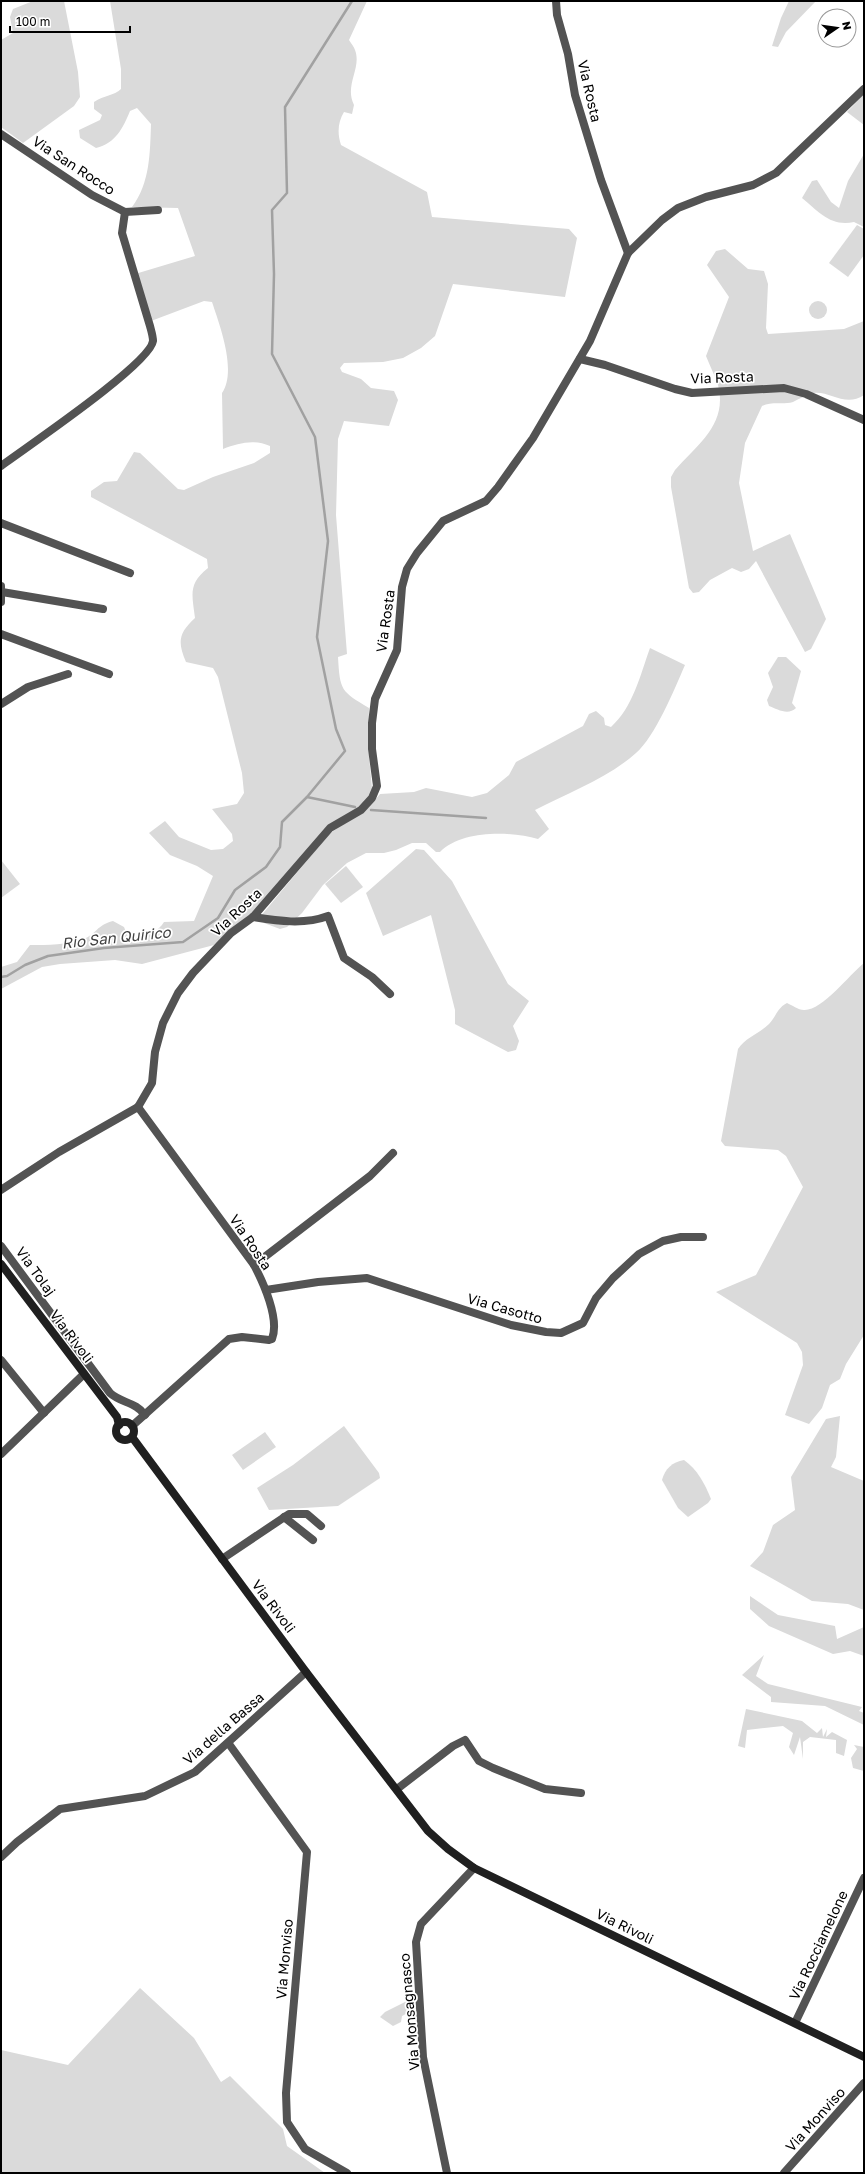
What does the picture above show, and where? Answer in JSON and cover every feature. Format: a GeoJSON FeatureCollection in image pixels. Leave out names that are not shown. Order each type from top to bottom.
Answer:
{"type":"FeatureCollection","features":[{"type":"Feature","properties":{"kind":"street","name":"Via Rosta"},"geometry":{"type":"LineString","coordinates":[[556,1],[557,15],[568,54],[575,95],[601,180],[628,253]]}},
{"type":"Feature","properties":{"kind":"street","name":"Via Rosta"},"geometry":{"type":"LineString","coordinates":[[132,1426],[229,1339],[242,1337],[272,1339],[273,1320],[266,1290],[254,1264],[138,1107],[152,1084],[155,1052],[163,1023],[178,993],[193,973],[231,933],[253,917],[330,828],[361,810],[372,798],[377,786],[372,749],[375,699],[397,650],[402,587],[407,569],[417,552],[443,521],[476,507],[486,501],[498,487],[533,438],[590,341],[628,253],[662,220],[678,208],[706,197],[753,185],[776,173],[864,89]]}},
{"type":"Feature","properties":{"kind":"street","name":"Via San Rocco"},"geometry":{"type":"LineString","coordinates":[[1,134],[23,147],[92,195],[125,212]]}},
{"type":"Feature","properties":{"kind":"street"},"geometry":{"type":"LineString","coordinates":[[1,466],[67,420],[146,354],[153,341],[150,326],[122,233],[125,212],[158,210]]}},
{"type":"Feature","properties":{"kind":"street","name":"Via Rosta"},"geometry":{"type":"LineString","coordinates":[[580,359],[605,365],[692,393],[784,388],[806,394],[864,420]]}},
{"type":"Feature","properties":{"kind":"street"},"geometry":{"type":"LineString","coordinates":[[1,523],[130,573]]}},
{"type":"Feature","properties":{"kind":"street"},"geometry":{"type":"LineString","coordinates":[[1,586],[1,602]]}},
{"type":"Feature","properties":{"kind":"street"},"geometry":{"type":"LineString","coordinates":[[2,592],[103,609]]}},
{"type":"Feature","properties":{"kind":"street"},"geometry":{"type":"LineString","coordinates":[[1,634],[110,674]]}},
{"type":"Feature","properties":{"kind":"street"},"geometry":{"type":"LineString","coordinates":[[1,704],[28,688],[68,674]]}},
{"type":"Feature","properties":{"kind":"street"},"geometry":{"type":"LineString","coordinates":[[253,917],[298,922],[313,921],[328,916],[337,944],[344,958],[372,977],[390,994]]}},
{"type":"Feature","properties":{"kind":"street"},"geometry":{"type":"LineString","coordinates":[[1,1190],[59,1152],[138,1107]]}},
{"type":"Feature","properties":{"kind":"street"},"geometry":{"type":"LineString","coordinates":[[254,1264],[370,1176],[393,1153]]}},
{"type":"Feature","properties":{"kind":"street","name":"Via Casotto"},"geometry":{"type":"LineString","coordinates":[[266,1290],[338,1280],[367,1278],[511,1325],[546,1332],[561,1333],[583,1323],[596,1298],[613,1278],[639,1254],[663,1241],[681,1237],[703,1238]]}},
{"type":"Feature","properties":{"kind":"street","name":"Via Tolaj"},"geometry":{"type":"LineString","coordinates":[[1,1246],[110,1393],[122,1401],[136,1405],[145,1415]]}},
{"type":"Feature","properties":{"kind":"street","name":"Via Rivoli"},"geometry":{"type":"LineString","coordinates":[[1,1264],[117,1417],[120,1425],[117,1429],[119,1437],[127,1440],[132,1437],[306,1672],[428,1831],[448,1849],[474,1868],[864,2057]]}},
{"type":"Feature","properties":{"kind":"street"},"geometry":{"type":"LineString","coordinates":[[1,1360],[44,1413]]}},
{"type":"Feature","properties":{"kind":"street"},"geometry":{"type":"LineString","coordinates":[[1,1454],[84,1374]]}},
{"type":"Feature","properties":{"kind":"street"},"geometry":{"type":"LineString","coordinates":[[120,1425],[125,1423],[132,1426],[134,1432],[132,1437]]}},
{"type":"Feature","properties":{"kind":"street"},"geometry":{"type":"LineString","coordinates":[[222,1559],[284,1517],[295,1512],[307,1514],[321,1526]]}},
{"type":"Feature","properties":{"kind":"street"},"geometry":{"type":"LineString","coordinates":[[284,1517],[313,1540]]}},
{"type":"Feature","properties":{"kind":"street","name":"Via della Bassa"},"geometry":{"type":"LineString","coordinates":[[1,1857],[17,1842],[60,1809],[146,1796],[195,1772],[229,1744],[306,1672]]}},
{"type":"Feature","properties":{"kind":"street"},"geometry":{"type":"LineString","coordinates":[[397,1789],[453,1746],[465,1740],[479,1761],[493,1768],[546,1788],[581,1793]]}},
{"type":"Feature","properties":{"kind":"street","name":"Via Monviso"},"geometry":{"type":"LineString","coordinates":[[229,1744],[307,1852],[286,2093],[287,2122],[305,2149],[347,2173]]}},
{"type":"Feature","properties":{"kind":"street","name":"Via Monsagnasco"},"geometry":{"type":"LineString","coordinates":[[447,2173],[423,2057],[416,1942],[421,1924],[474,1868]]}},
{"type":"Feature","properties":{"kind":"street","name":"Via Rocciamelone"},"geometry":{"type":"LineString","coordinates":[[795,2023],[864,1878]]}},
{"type":"Feature","properties":{"kind":"street","name":"Via Monviso"},"geometry":{"type":"LineString","coordinates":[[784,2173],[864,2083]]}},
{"type":"Feature","properties":{"kind":"shaded area"},"geometry":{"type":"Polygon","coordinates":[[[33,1],[64,1],[78,72],[80,97],[74,106],[23,143],[1,127],[1,40],[13,33],[10,17],[13,9],[33,1]]]}},
{"type":"Feature","properties":{"kind":"shaded area"},"geometry":{"type":"Polygon","coordinates":[[[110,1],[367,1],[349,40],[355,49],[357,57],[351,90],[351,98],[354,105],[352,114],[344,112],[340,120],[339,132],[341,145],[427,192],[432,217],[569,229],[577,238],[565,297],[453,284],[435,336],[421,348],[403,358],[383,362],[344,363],[340,368],[342,372],[361,379],[371,388],[394,391],[398,400],[389,426],[344,421],[338,439],[336,515],[347,654],[338,657],[341,684],[344,689],[353,698],[369,708],[368,746],[372,788],[370,798],[362,806],[330,826],[253,913],[214,945],[142,964],[115,960],[60,964],[42,967],[1,989],[1,967],[17,962],[30,945],[57,944],[78,941],[88,937],[103,925],[113,921],[124,927],[128,937],[133,938],[148,935],[158,929],[164,922],[194,921],[213,876],[197,866],[170,855],[149,833],[165,821],[179,837],[211,850],[223,849],[233,841],[232,834],[212,809],[237,804],[244,793],[242,773],[218,677],[213,668],[186,662],[181,648],[181,638],[183,633],[195,618],[193,596],[194,585],[197,579],[208,568],[207,559],[91,497],[91,491],[104,482],[117,481],[134,452],[140,453],[178,489],[184,490],[213,477],[254,463],[270,453],[270,446],[252,442],[223,449],[222,393],[226,384],[228,361],[223,336],[212,302],[204,301],[151,321],[135,274],[195,256],[178,208],[132,207],[138,198],[146,178],[151,124],[137,108],[130,111],[125,123],[114,139],[103,146],[96,148],[80,138],[79,130],[100,120],[102,115],[94,109],[94,102],[121,89],[121,69],[110,1]]]}},
{"type":"Feature","properties":{"kind":"shaded area"},"geometry":{"type":"Polygon","coordinates":[[[789,1],[816,1],[786,32],[778,47],[772,46],[781,18],[789,1]]]}},
{"type":"Feature","properties":{"kind":"shaded area"},"geometry":{"type":"Polygon","coordinates":[[[864,94],[864,125],[847,112],[864,94]]]}},
{"type":"Feature","properties":{"kind":"shaded area"},"geometry":{"type":"Polygon","coordinates":[[[864,154],[864,227],[854,222],[846,223],[832,220],[820,213],[802,198],[812,181],[817,180],[831,202],[839,208],[848,181],[864,154]]]}},
{"type":"Feature","properties":{"kind":"shaded area"},"geometry":{"type":"Polygon","coordinates":[[[857,225],[864,229],[864,255],[848,277],[829,263],[857,225]]]}},
{"type":"Feature","properties":{"kind":"shaded area"},"geometry":{"type":"Polygon","coordinates":[[[725,249],[748,269],[764,271],[768,284],[766,328],[768,334],[844,329],[864,321],[864,395],[857,399],[850,400],[825,394],[813,393],[793,402],[762,406],[745,443],[739,483],[753,551],[790,534],[826,619],[811,649],[805,652],[756,561],[749,569],[741,572],[732,568],[710,580],[699,592],[693,593],[689,588],[671,487],[671,477],[675,470],[709,432],[719,411],[720,399],[718,385],[706,356],[729,297],[707,265],[716,251],[725,249]]]}},
{"type":"Feature","properties":{"kind":"shaded area"},"geometry":{"type":"Polygon","coordinates":[[[818,301],[824,304],[827,310],[824,316],[818,319],[812,316],[809,310],[812,304],[818,301]]]}},
{"type":"Feature","properties":{"kind":"shaded area"},"geometry":{"type":"Polygon","coordinates":[[[650,648],[685,665],[670,699],[650,736],[636,753],[613,770],[535,810],[549,829],[538,839],[527,836],[487,834],[461,840],[449,845],[440,852],[436,852],[426,843],[412,843],[396,850],[384,853],[366,853],[347,863],[323,885],[302,913],[287,927],[280,929],[264,923],[260,917],[329,834],[369,807],[380,794],[414,792],[426,788],[472,797],[487,793],[509,775],[516,762],[583,726],[589,714],[596,711],[604,718],[605,725],[611,727],[619,719],[630,701],[650,648]]]}},
{"type":"Feature","properties":{"kind":"shaded area"},"geometry":{"type":"Polygon","coordinates":[[[778,657],[786,657],[801,671],[792,703],[796,708],[786,712],[769,706],[767,700],[773,687],[768,673],[778,657]]]}},
{"type":"Feature","properties":{"kind":"shaded area"},"geometry":{"type":"Polygon","coordinates":[[[416,849],[424,850],[452,881],[508,984],[529,1001],[513,1026],[519,1041],[516,1050],[508,1052],[455,1024],[455,1010],[431,915],[383,936],[366,893],[416,849]]]}},
{"type":"Feature","properties":{"kind":"shaded area"},"geometry":{"type":"Polygon","coordinates":[[[1,860],[20,884],[1,898],[1,860]]]}},
{"type":"Feature","properties":{"kind":"shaded area"},"geometry":{"type":"Polygon","coordinates":[[[346,866],[363,887],[341,903],[325,884],[346,866]]]}},
{"type":"Feature","properties":{"kind":"shaded area"},"geometry":{"type":"Polygon","coordinates":[[[864,963],[864,1335],[846,1364],[840,1379],[830,1385],[822,1408],[809,1424],[785,1415],[803,1365],[802,1352],[797,1343],[716,1292],[756,1275],[803,1187],[786,1156],[778,1150],[725,1146],[721,1141],[738,1049],[741,1045],[769,1024],[781,1007],[787,1003],[802,1010],[811,1009],[819,1005],[864,963]]]}},
{"type":"Feature","properties":{"kind":"shaded area"},"geometry":{"type":"Polygon","coordinates":[[[840,1416],[836,1457],[831,1467],[864,1481],[864,1610],[848,1604],[812,1601],[750,1566],[763,1552],[773,1525],[795,1510],[791,1477],[826,1419],[840,1416]]]}},
{"type":"Feature","properties":{"kind":"shaded area"},"geometry":{"type":"Polygon","coordinates":[[[344,1426],[379,1473],[380,1478],[338,1506],[269,1510],[257,1488],[293,1465],[344,1426]]]}},
{"type":"Feature","properties":{"kind":"shaded area"},"geometry":{"type":"Polygon","coordinates":[[[265,1432],[276,1447],[243,1470],[232,1455],[265,1432]]]}},
{"type":"Feature","properties":{"kind":"shaded area"},"geometry":{"type":"Polygon","coordinates":[[[684,1460],[700,1477],[711,1499],[708,1503],[688,1517],[678,1508],[662,1480],[665,1473],[673,1464],[684,1460]]]}},
{"type":"Feature","properties":{"kind":"shaded area"},"geometry":{"type":"Polygon","coordinates":[[[750,1596],[778,1615],[835,1626],[837,1639],[864,1627],[864,1656],[850,1651],[833,1654],[769,1626],[750,1609],[750,1596]]]}},
{"type":"Feature","properties":{"kind":"shaded area"},"geometry":{"type":"Polygon","coordinates":[[[764,1655],[756,1676],[768,1684],[862,1707],[859,1711],[864,1713],[864,1725],[825,1706],[771,1702],[771,1697],[742,1675],[764,1655]]]}},
{"type":"Feature","properties":{"kind":"shaded area"},"geometry":{"type":"Polygon","coordinates":[[[746,1709],[802,1721],[817,1733],[822,1728],[823,1737],[827,1729],[826,1737],[832,1732],[847,1740],[844,1756],[836,1753],[836,1740],[810,1737],[803,1742],[803,1759],[800,1737],[794,1755],[789,1747],[793,1733],[783,1726],[747,1730],[745,1748],[738,1746],[746,1709]]]}},
{"type":"Feature","properties":{"kind":"shaded area"},"geometry":{"type":"Polygon","coordinates":[[[854,1745],[864,1747],[864,1771],[853,1768],[851,1758],[857,1749],[854,1745]]]}},
{"type":"Feature","properties":{"kind":"shaded area"},"geometry":{"type":"Polygon","coordinates":[[[140,1988],[194,2038],[221,2082],[230,2076],[283,2129],[287,2146],[325,2173],[1,2173],[1,2050],[68,2065],[140,1988]]]}},
{"type":"Feature","properties":{"kind":"shaded area"},"geometry":{"type":"Polygon","coordinates":[[[415,1997],[417,2008],[402,2016],[401,2022],[393,2026],[380,2017],[385,2012],[415,1997]]]}},
{"type":"Feature","properties":{"kind":"waterway"},"geometry":{"type":"LineString","coordinates":[[307,797],[345,751],[336,729],[317,637],[328,541],[315,437],[272,354],[274,274],[272,210],[287,193],[285,107],[352,1]]}},
{"type":"Feature","properties":{"kind":"waterway","name":"Rio San Quirico"},"geometry":{"type":"LineString","coordinates":[[1,977],[7,976],[25,965],[48,956],[104,948],[183,942],[218,918],[235,890],[266,867],[280,847],[282,822],[307,797],[355,807]]}},
{"type":"Feature","properties":{"kind":"waterway","name":"Rio San Quirico"},"geometry":{"type":"LineString","coordinates":[[371,810],[486,818]]}}]}
